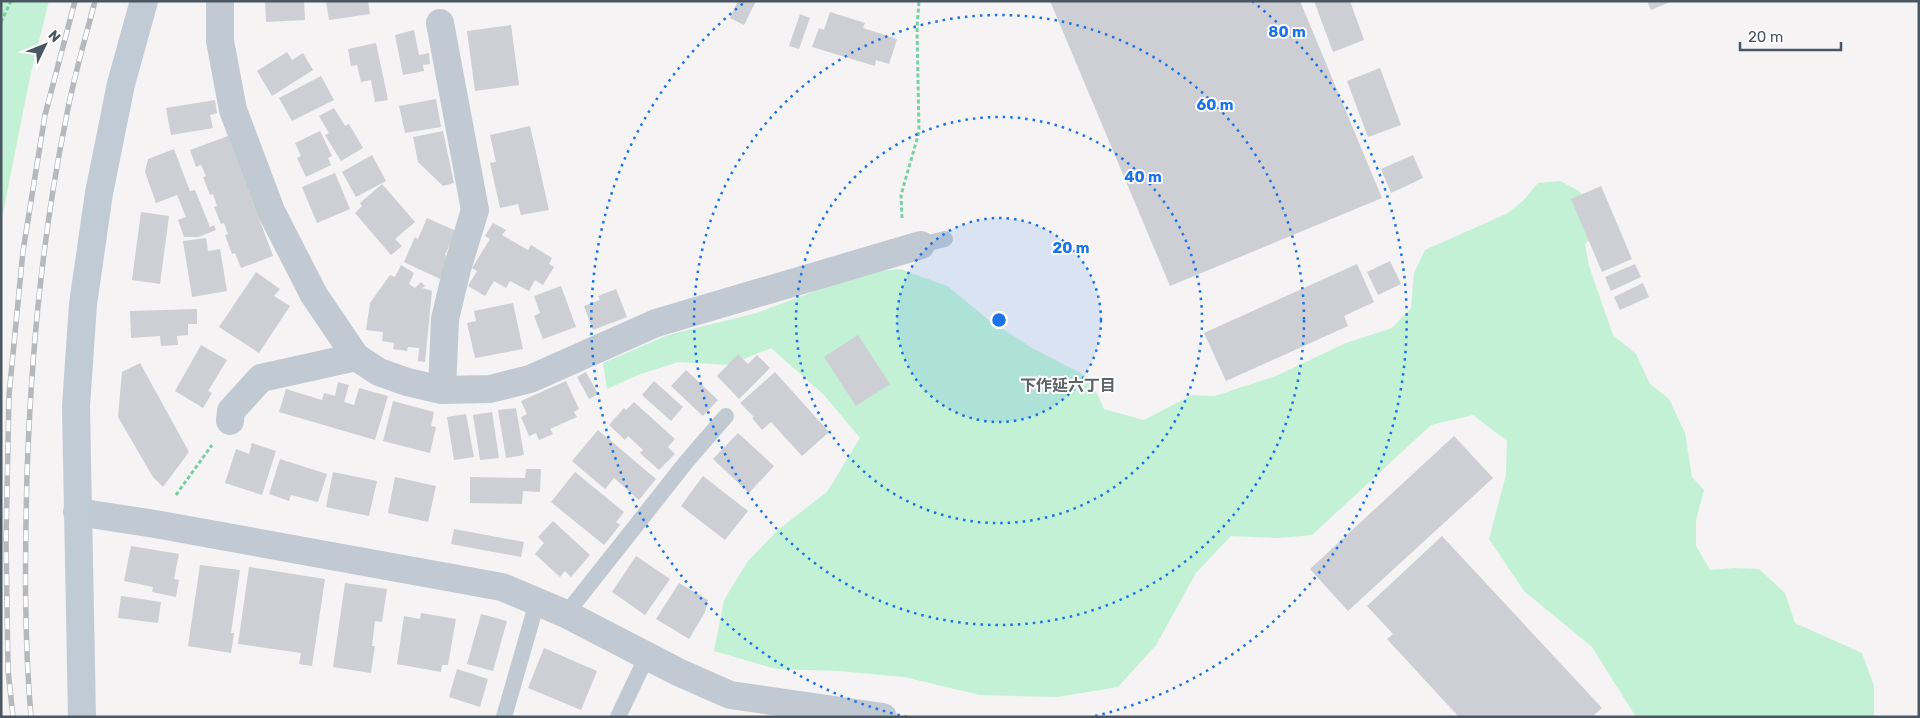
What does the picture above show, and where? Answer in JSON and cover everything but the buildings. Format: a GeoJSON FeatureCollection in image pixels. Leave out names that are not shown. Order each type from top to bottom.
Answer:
{"type":"FeatureCollection","features":[{"type":"Feature","properties":{"kind":"street"},"geometry":{"type":"LineString","coordinates":[[82,717],[76,406],[83,304],[99,193],[117,102],[144,1]]}},
{"type":"Feature","properties":{"kind":"street"},"geometry":{"type":"LineString","coordinates":[[220,1],[220,41],[233,110],[271,211],[314,296],[356,357],[379,372],[407,382],[442,390],[490,389],[530,380],[656,323],[923,244]]}},
{"type":"Feature","properties":{"kind":"street"},"geometry":{"type":"LineString","coordinates":[[440,23],[475,210],[457,269],[445,319],[442,390]]}},
{"type":"Feature","properties":{"kind":"street"},"geometry":{"type":"LineString","coordinates":[[230,421],[231,411],[261,378],[356,357]]}},
{"type":"Feature","properties":{"kind":"street"},"geometry":{"type":"LineString","coordinates":[[77,512],[155,524],[502,587],[566,614],[647,656],[730,695],[883,717]]}},
{"type":"Feature","properties":{"kind":"lane"},"geometry":{"type":"LineString","coordinates":[[566,614],[686,461],[726,416]]}},
{"type":"Feature","properties":{"kind":"lane"},"geometry":{"type":"LineString","coordinates":[[504,717],[537,602]]}},
{"type":"Feature","properties":{"kind":"lane"},"geometry":{"type":"LineString","coordinates":[[618,717],[647,656]]}},
{"type":"Feature","properties":{"kind":"path"},"geometry":{"type":"LineString","coordinates":[[1,22],[11,1]]}},
{"type":"Feature","properties":{"kind":"path"},"geometry":{"type":"LineString","coordinates":[[919,1],[916,28],[919,132],[900,195],[923,244]]}},
{"type":"Feature","properties":{"kind":"path"},"geometry":{"type":"LineString","coordinates":[[155,524],[230,421]]}},
{"type":"Feature","properties":{"kind":"green space"},"geometry":{"type":"Polygon","coordinates":[[[1,1],[49,1],[30,77],[1,223],[1,1]]]}},
{"type":"Feature","properties":{"kind":"green space"},"geometry":{"type":"Polygon","coordinates":[[[1560,181],[1579,191],[1595,208],[1598,231],[1585,244],[1589,266],[1613,335],[1636,354],[1650,384],[1669,399],[1685,433],[1692,477],[1704,490],[1696,520],[1696,546],[1710,570],[1734,568],[1759,569],[1785,593],[1795,623],[1862,653],[1874,686],[1874,717],[1636,717],[1592,647],[1524,591],[1489,539],[1506,475],[1507,441],[1473,415],[1431,425],[1312,535],[1279,538],[1231,536],[1196,573],[1156,645],[1118,687],[1057,697],[980,695],[904,677],[838,671],[776,669],[714,651],[724,600],[748,561],[779,529],[827,492],[860,438],[824,395],[771,348],[729,365],[678,362],[638,375],[607,389],[603,363],[668,335],[757,313],[863,273],[900,269],[947,286],[989,320],[1032,348],[1090,378],[1104,409],[1144,420],[1192,395],[1215,396],[1276,376],[1346,343],[1392,328],[1411,308],[1414,273],[1425,250],[1506,214],[1523,201],[1538,183],[1560,181]]]}},
{"type":"Feature","properties":{"kind":"railway"},"geometry":{"type":"LineString","coordinates":[[13,717],[8,670],[6,540],[9,395],[23,251],[45,115],[75,1]]}},
{"type":"Feature","properties":{"kind":"railway"},"geometry":{"type":"LineString","coordinates":[[31,717],[26,626],[26,536],[31,385],[35,340],[50,207],[72,89],[95,1]]}},
{"type":"Feature","properties":{"kind":"district","name":"下作延六丁目"},"geometry":{"type":"Point","coordinates":[1068,385]}}]}
